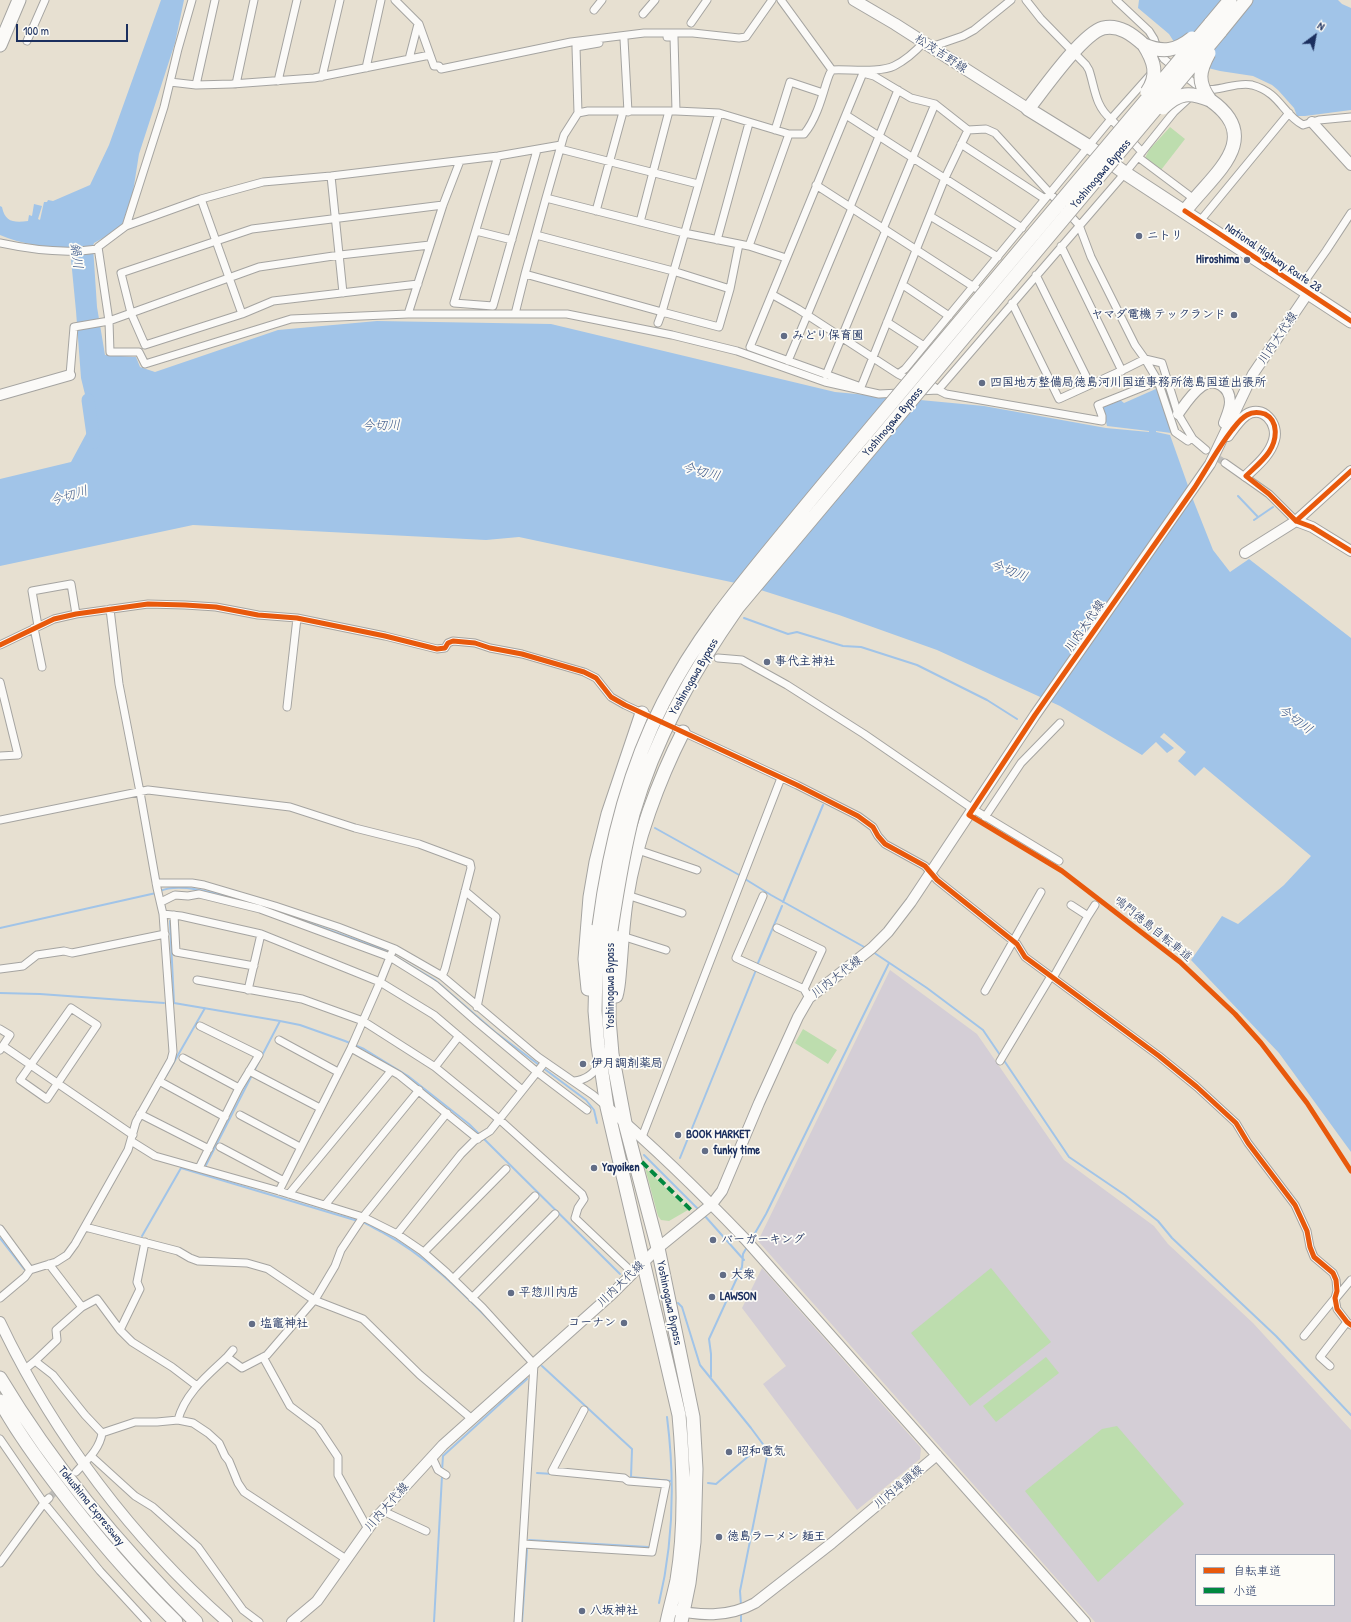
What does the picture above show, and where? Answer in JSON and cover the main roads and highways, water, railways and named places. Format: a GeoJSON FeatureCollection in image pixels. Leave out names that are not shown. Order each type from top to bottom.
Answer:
{"type":"FeatureCollection","features":[{"type":"Feature","properties":{"kind":"highway"},"geometry":{"type":"LineString","coordinates":[[0,45],[19,0]]}},
{"type":"Feature","properties":{"kind":"highway","name":"Yoshinogawa Bypass"},"geometry":{"type":"LineString","coordinates":[[1215,28],[1230,0]]}},
{"type":"Feature","properties":{"kind":"highway","name":"Yoshinogawa Bypass"},"geometry":{"type":"LineString","coordinates":[[682,1617],[689,1582],[694,1542],[696,1469],[693,1417],[658,1248],[625,1122],[612,1054],[609,1019],[611,931],[604,889],[610,855],[632,775],[663,704],[704,633],[728,600],[811,499],[1215,28],[1246,0]]}},
{"type":"Feature","properties":{"kind":"highway"},"geometry":{"type":"LineString","coordinates":[[1028,109],[1073,53],[1088,38],[1102,28],[1112,27],[1128,31],[1140,41],[1155,50],[1164,50],[1178,48],[1215,28]]}},
{"type":"Feature","properties":{"kind":"highway"},"geometry":{"type":"LineString","coordinates":[[1185,211],[1232,153],[1235,142],[1235,132],[1232,121],[1203,90],[1200,74],[1215,28]]}},
{"type":"Feature","properties":{"kind":"highway"},"geometry":{"type":"LineString","coordinates":[[1119,141],[1149,89],[1154,75],[1154,65],[1151,56],[1140,41]]}},
{"type":"Feature","properties":{"kind":"highway"},"geometry":{"type":"LineString","coordinates":[[1119,141],[1177,97],[1190,94],[1212,101]]}},
{"type":"Feature","properties":{"kind":"highway","name":"National Highway Route 28"},"geometry":{"type":"LineString","coordinates":[[1028,109],[1088,146],[1125,173],[1351,321]]}},
{"type":"Feature","properties":{"kind":"highway"},"geometry":{"type":"LineString","coordinates":[[596,1011],[588,990],[585,959],[590,897],[596,862],[608,814],[642,713]]}},
{"type":"Feature","properties":{"kind":"highway"},"geometry":{"type":"LineString","coordinates":[[611,931],[627,895],[638,850],[666,768],[683,732]]}},
{"type":"Feature","properties":{"kind":"highway","name":"Yoshinogawa Bypass"},"geometry":{"type":"LineString","coordinates":[[611,931],[596,972],[596,1011],[600,1063],[607,1107],[679,1415],[684,1467],[682,1539],[677,1580],[669,1616]]}},
{"type":"Feature","properties":{"kind":"highway","name":"Tokushima Expressway"},"geometry":{"type":"LineString","coordinates":[[0,1378],[16,1405],[92,1510],[130,1554],[196,1622]]}},
{"type":"Feature","properties":{"kind":"highway","name":"Tokushima Expressway"},"geometry":{"type":"LineString","coordinates":[[0,1401],[42,1465],[82,1518],[121,1564],[176,1622]]}},
{"type":"Feature","properties":{"kind":"main road","name":"松茂吉野線"},"geometry":{"type":"LineString","coordinates":[[854,0],[1028,109]]}},
{"type":"Feature","properties":{"kind":"main road"},"geometry":{"type":"LineString","coordinates":[[1312,122],[1351,165]]}},
{"type":"Feature","properties":{"kind":"main road","name":"川内大代線"},"geometry":{"type":"LineString","coordinates":[[292,1622],[317,1601],[368,1529],[443,1445],[612,1294],[658,1248],[712,1204],[722,1191],[759,1103],[798,1017],[806,994],[870,951],[898,920],[931,873],[1041,707],[1194,487],[1218,448],[1253,374],[1304,290]]}},
{"type":"Feature","properties":{"kind":"main road"},"geometry":{"type":"LineString","coordinates":[[0,395],[70,376]]}},
{"type":"Feature","properties":{"kind":"main road"},"geometry":{"type":"LineString","coordinates":[[1178,414],[1194,393],[1203,385],[1210,382],[1218,383],[1224,386],[1230,402],[1218,448]]}},
{"type":"Feature","properties":{"kind":"main road"},"geometry":{"type":"LineString","coordinates":[[1218,448],[1247,414],[1255,412],[1264,414],[1272,419],[1276,428],[1275,440],[1269,452],[1246,476]]}},
{"type":"Feature","properties":{"kind":"main road"},"geometry":{"type":"LineString","coordinates":[[1245,553],[1296,521],[1351,471]]}},
{"type":"Feature","properties":{"kind":"main road"},"geometry":{"type":"LineString","coordinates":[[1296,521],[1312,527],[1351,551]]}},
{"type":"Feature","properties":{"kind":"main road"},"geometry":{"type":"LineString","coordinates":[[607,1107],[642,1137],[712,1204],[745,1239],[1085,1622]]}},
{"type":"Feature","properties":{"kind":"main road"},"geometry":{"type":"LineString","coordinates":[[0,1322],[24,1370],[54,1421],[84,1464],[152,1549],[227,1622]]}},
{"type":"Feature","properties":{"kind":"main road","name":"川内埠頭線"},"geometry":{"type":"LineString","coordinates":[[669,1616],[682,1617],[732,1613],[746,1608],[765,1596],[790,1576],[937,1455]]}},
{"type":"Feature","properties":{"kind":"water","name":"今切川"},"geometry":{"type":"Polygon","coordinates":[[[161,0],[184,0],[175,43],[139,154],[133,192],[121,228],[94,243],[93,246],[97,307],[105,355],[136,357],[140,367],[155,372],[278,330],[377,321],[551,324],[835,392],[984,406],[1106,428],[1149,432],[1107,426],[1102,406],[1118,398],[1124,403],[1158,388],[1171,433],[1156,432],[1170,435],[1213,550],[1230,572],[1249,559],[1351,638],[1351,1152],[1279,1053],[1191,960],[1222,916],[1238,924],[1284,885],[1311,856],[1204,767],[1195,776],[1178,761],[1186,752],[1164,733],[1160,737],[1174,748],[1167,753],[1156,742],[1142,755],[1060,706],[937,650],[839,615],[745,585],[519,537],[486,540],[193,525],[0,566],[0,479],[71,462],[92,423],[81,378],[70,249],[25,243],[0,235],[0,206],[8,219],[18,222],[28,221],[29,215],[32,216],[34,204],[42,206],[38,219],[40,220],[44,202],[47,202],[48,200],[53,201],[90,185],[109,145],[161,0]]]}},
{"type":"Feature","properties":{"kind":"water"},"geometry":{"type":"Polygon","coordinates":[[[1139,0],[1338,0],[1342,4],[1351,8],[1351,110],[1297,116],[1294,108],[1272,85],[1253,76],[1208,68],[1176,45],[1169,34],[1138,8],[1139,0]]]}},
{"type":"Feature","properties":{"kind":"waterway","name":"鍋川"},"geometry":{"type":"LineString","coordinates":[[88,400],[94,442]]}},
{"type":"Feature","properties":{"kind":"waterway"},"geometry":{"type":"LineString","coordinates":[[1238,496],[1258,517]]}},
{"type":"Feature","properties":{"kind":"waterway"},"geometry":{"type":"LineString","coordinates":[[1254,520],[1273,507]]}},
{"type":"Feature","properties":{"kind":"waterway"},"geometry":{"type":"LineString","coordinates":[[744,618],[788,634],[797,632],[843,646],[861,647],[917,665],[987,700],[1017,719]]}},
{"type":"Feature","properties":{"kind":"waterway"},"geometry":{"type":"LineString","coordinates":[[783,902],[823,805]]}},
{"type":"Feature","properties":{"kind":"waterway"},"geometry":{"type":"LineString","coordinates":[[655,828],[741,876]]}},
{"type":"Feature","properties":{"kind":"waterway"},"geometry":{"type":"LineString","coordinates":[[745,879],[866,948]]}},
{"type":"Feature","properties":{"kind":"waterway"},"geometry":{"type":"LineString","coordinates":[[160,891],[169,888],[203,890],[247,902]]}},
{"type":"Feature","properties":{"kind":"waterway"},"geometry":{"type":"LineString","coordinates":[[0,928],[156,893]]}},
{"type":"Feature","properties":{"kind":"waterway"},"geometry":{"type":"LineString","coordinates":[[758,963],[782,906]]}},
{"type":"Feature","properties":{"kind":"waterway"},"geometry":{"type":"LineString","coordinates":[[267,908],[379,948],[435,980],[495,1032],[586,1100],[594,1110],[597,1123]]}},
{"type":"Feature","properties":{"kind":"waterway"},"geometry":{"type":"LineString","coordinates":[[170,921],[174,1003],[300,1025],[364,1049],[408,1076],[469,1124],[480,1135]]}},
{"type":"Feature","properties":{"kind":"waterway"},"geometry":{"type":"LineString","coordinates":[[873,952],[927,988],[983,1030],[1000,1055]]}},
{"type":"Feature","properties":{"kind":"waterway"},"geometry":{"type":"LineString","coordinates":[[751,1240],[766,1214],[889,963]]}},
{"type":"Feature","properties":{"kind":"waterway"},"geometry":{"type":"LineString","coordinates":[[680,1158],[756,970]]}},
{"type":"Feature","properties":{"kind":"waterway"},"geometry":{"type":"LineString","coordinates":[[0,993],[40,994],[164,1003]]}},
{"type":"Feature","properties":{"kind":"waterway"},"geometry":{"type":"LineString","coordinates":[[166,1076],[205,1008]]}},
{"type":"Feature","properties":{"kind":"waterway"},"geometry":{"type":"LineString","coordinates":[[254,1071],[280,1021]]}},
{"type":"Feature","properties":{"kind":"waterway"},"geometry":{"type":"LineString","coordinates":[[1003,1059],[1069,1157],[1125,1195],[1158,1221],[1172,1238],[1276,1336],[1351,1415]]}},
{"type":"Feature","properties":{"kind":"waterway"},"geometry":{"type":"LineString","coordinates":[[206,1165],[252,1075]]}},
{"type":"Feature","properties":{"kind":"waterway"},"geometry":{"type":"LineString","coordinates":[[483,1138],[620,1274]]}},
{"type":"Feature","properties":{"kind":"waterway"},"geometry":{"type":"LineString","coordinates":[[644,1155],[700,1211]]}},
{"type":"Feature","properties":{"kind":"waterway"},"geometry":{"type":"LineString","coordinates":[[142,1236],[181,1168],[358,1221]]}},
{"type":"Feature","properties":{"kind":"waterway"},"geometry":{"type":"LineString","coordinates":[[704,1215],[744,1260]]}},
{"type":"Feature","properties":{"kind":"waterway"},"geometry":{"type":"LineString","coordinates":[[363,1222],[398,1241],[427,1262],[455,1286],[494,1325]]}},
{"type":"Feature","properties":{"kind":"waterway"},"geometry":{"type":"LineString","coordinates":[[0,1238],[24,1269]]}},
{"type":"Feature","properties":{"kind":"waterway"},"geometry":{"type":"LineString","coordinates":[[711,1377],[711,1354],[709,1339],[742,1267],[743,1254],[747,1247]]}},
{"type":"Feature","properties":{"kind":"waterway"},"geometry":{"type":"LineString","coordinates":[[678,1303],[682,1307],[700,1365],[768,1451],[740,1591],[741,1605]]}},
{"type":"Feature","properties":{"kind":"waterway"},"geometry":{"type":"LineString","coordinates":[[542,1366],[632,1449],[631,1477],[671,1481]]}},
{"type":"Feature","properties":{"kind":"waterway"},"geometry":{"type":"LineString","coordinates":[[442,1471],[443,1456],[527,1379]]}},
{"type":"Feature","properties":{"kind":"waterway"},"geometry":{"type":"LineString","coordinates":[[659,1603],[668,1556],[672,1510],[670,1440],[667,1417]]}},
{"type":"Feature","properties":{"kind":"waterway"},"geometry":{"type":"LineString","coordinates":[[708,1483],[716,1484],[758,1448]]}},
{"type":"Feature","properties":{"kind":"waterway"},"geometry":{"type":"LineString","coordinates":[[537,1473],[553,1474]]}},
{"type":"Feature","properties":{"kind":"waterway"},"geometry":{"type":"LineString","coordinates":[[434,1622],[442,1476]]}},
{"type":"Feature","properties":{"kind":"waterway"},"geometry":{"type":"LineString","coordinates":[[529,1540],[648,1547]]}},
{"type":"Feature","properties":{"kind":"waterway"},"geometry":{"type":"LineString","coordinates":[[522,1622],[527,1550]]}},
{"type":"Feature","properties":{"kind":"waterway"},"geometry":{"type":"LineString","coordinates":[[741,1612],[741,1622]]}},
{"type":"Feature","properties":{"kind":"tunnel"},"geometry":{"type":"LineString","coordinates":[[1210,453],[1225,463]]}},
{"type":"Feature","properties":{"kind":"tunnel"},"geometry":{"type":"LineString","coordinates":[[49,1498],[61,1486]]}},
{"type":"Feature","properties":{"kind":"place","name":"ニトリ"},"geometry":{"type":"Point","coordinates":[1139,236]}},
{"type":"Feature","properties":{"kind":"place","name":"Hiroshima"},"geometry":{"type":"Point","coordinates":[1247,260]}},
{"type":"Feature","properties":{"kind":"place","name":"ヤマダ電機 テックランド"},"geometry":{"type":"Point","coordinates":[1234,315]}},
{"type":"Feature","properties":{"kind":"place","name":"みどり保育園"},"geometry":{"type":"Point","coordinates":[784,336]}},
{"type":"Feature","properties":{"kind":"place","name":"四国地方整備局徳島河川国道事務所徳島国道出張所"},"geometry":{"type":"Point","coordinates":[982,383]}},
{"type":"Feature","properties":{"kind":"place","name":"事代主神社"},"geometry":{"type":"Point","coordinates":[767,662]}},
{"type":"Feature","properties":{"kind":"place","name":"伊月調剤薬局"},"geometry":{"type":"Point","coordinates":[583,1064]}},
{"type":"Feature","properties":{"kind":"place","name":"BOOK MARKET"},"geometry":{"type":"Point","coordinates":[678,1135]}},
{"type":"Feature","properties":{"kind":"place","name":"funky time"},"geometry":{"type":"Point","coordinates":[705,1151]}},
{"type":"Feature","properties":{"kind":"place","name":"Yayoiken"},"geometry":{"type":"Point","coordinates":[594,1168]}},
{"type":"Feature","properties":{"kind":"place","name":"バーガーキング"},"geometry":{"type":"Point","coordinates":[713,1240]}},
{"type":"Feature","properties":{"kind":"place","name":"大衆"},"geometry":{"type":"Point","coordinates":[723,1275]}},
{"type":"Feature","properties":{"kind":"place","name":"平惣川内店"},"geometry":{"type":"Point","coordinates":[511,1293]}},
{"type":"Feature","properties":{"kind":"place","name":"LAWSON"},"geometry":{"type":"Point","coordinates":[712,1297]}},
{"type":"Feature","properties":{"kind":"place","name":"コーナン"},"geometry":{"type":"Point","coordinates":[624,1323]}},
{"type":"Feature","properties":{"kind":"place","name":"塩竈神社"},"geometry":{"type":"Point","coordinates":[252,1324]}},
{"type":"Feature","properties":{"kind":"place","name":"昭和電気"},"geometry":{"type":"Point","coordinates":[729,1452]}},
{"type":"Feature","properties":{"kind":"place","name":"徳島ラーメン 麺王"},"geometry":{"type":"Point","coordinates":[719,1537]}},
{"type":"Feature","properties":{"kind":"place","name":"八坂神社"},"geometry":{"type":"Point","coordinates":[582,1611]}}]}
